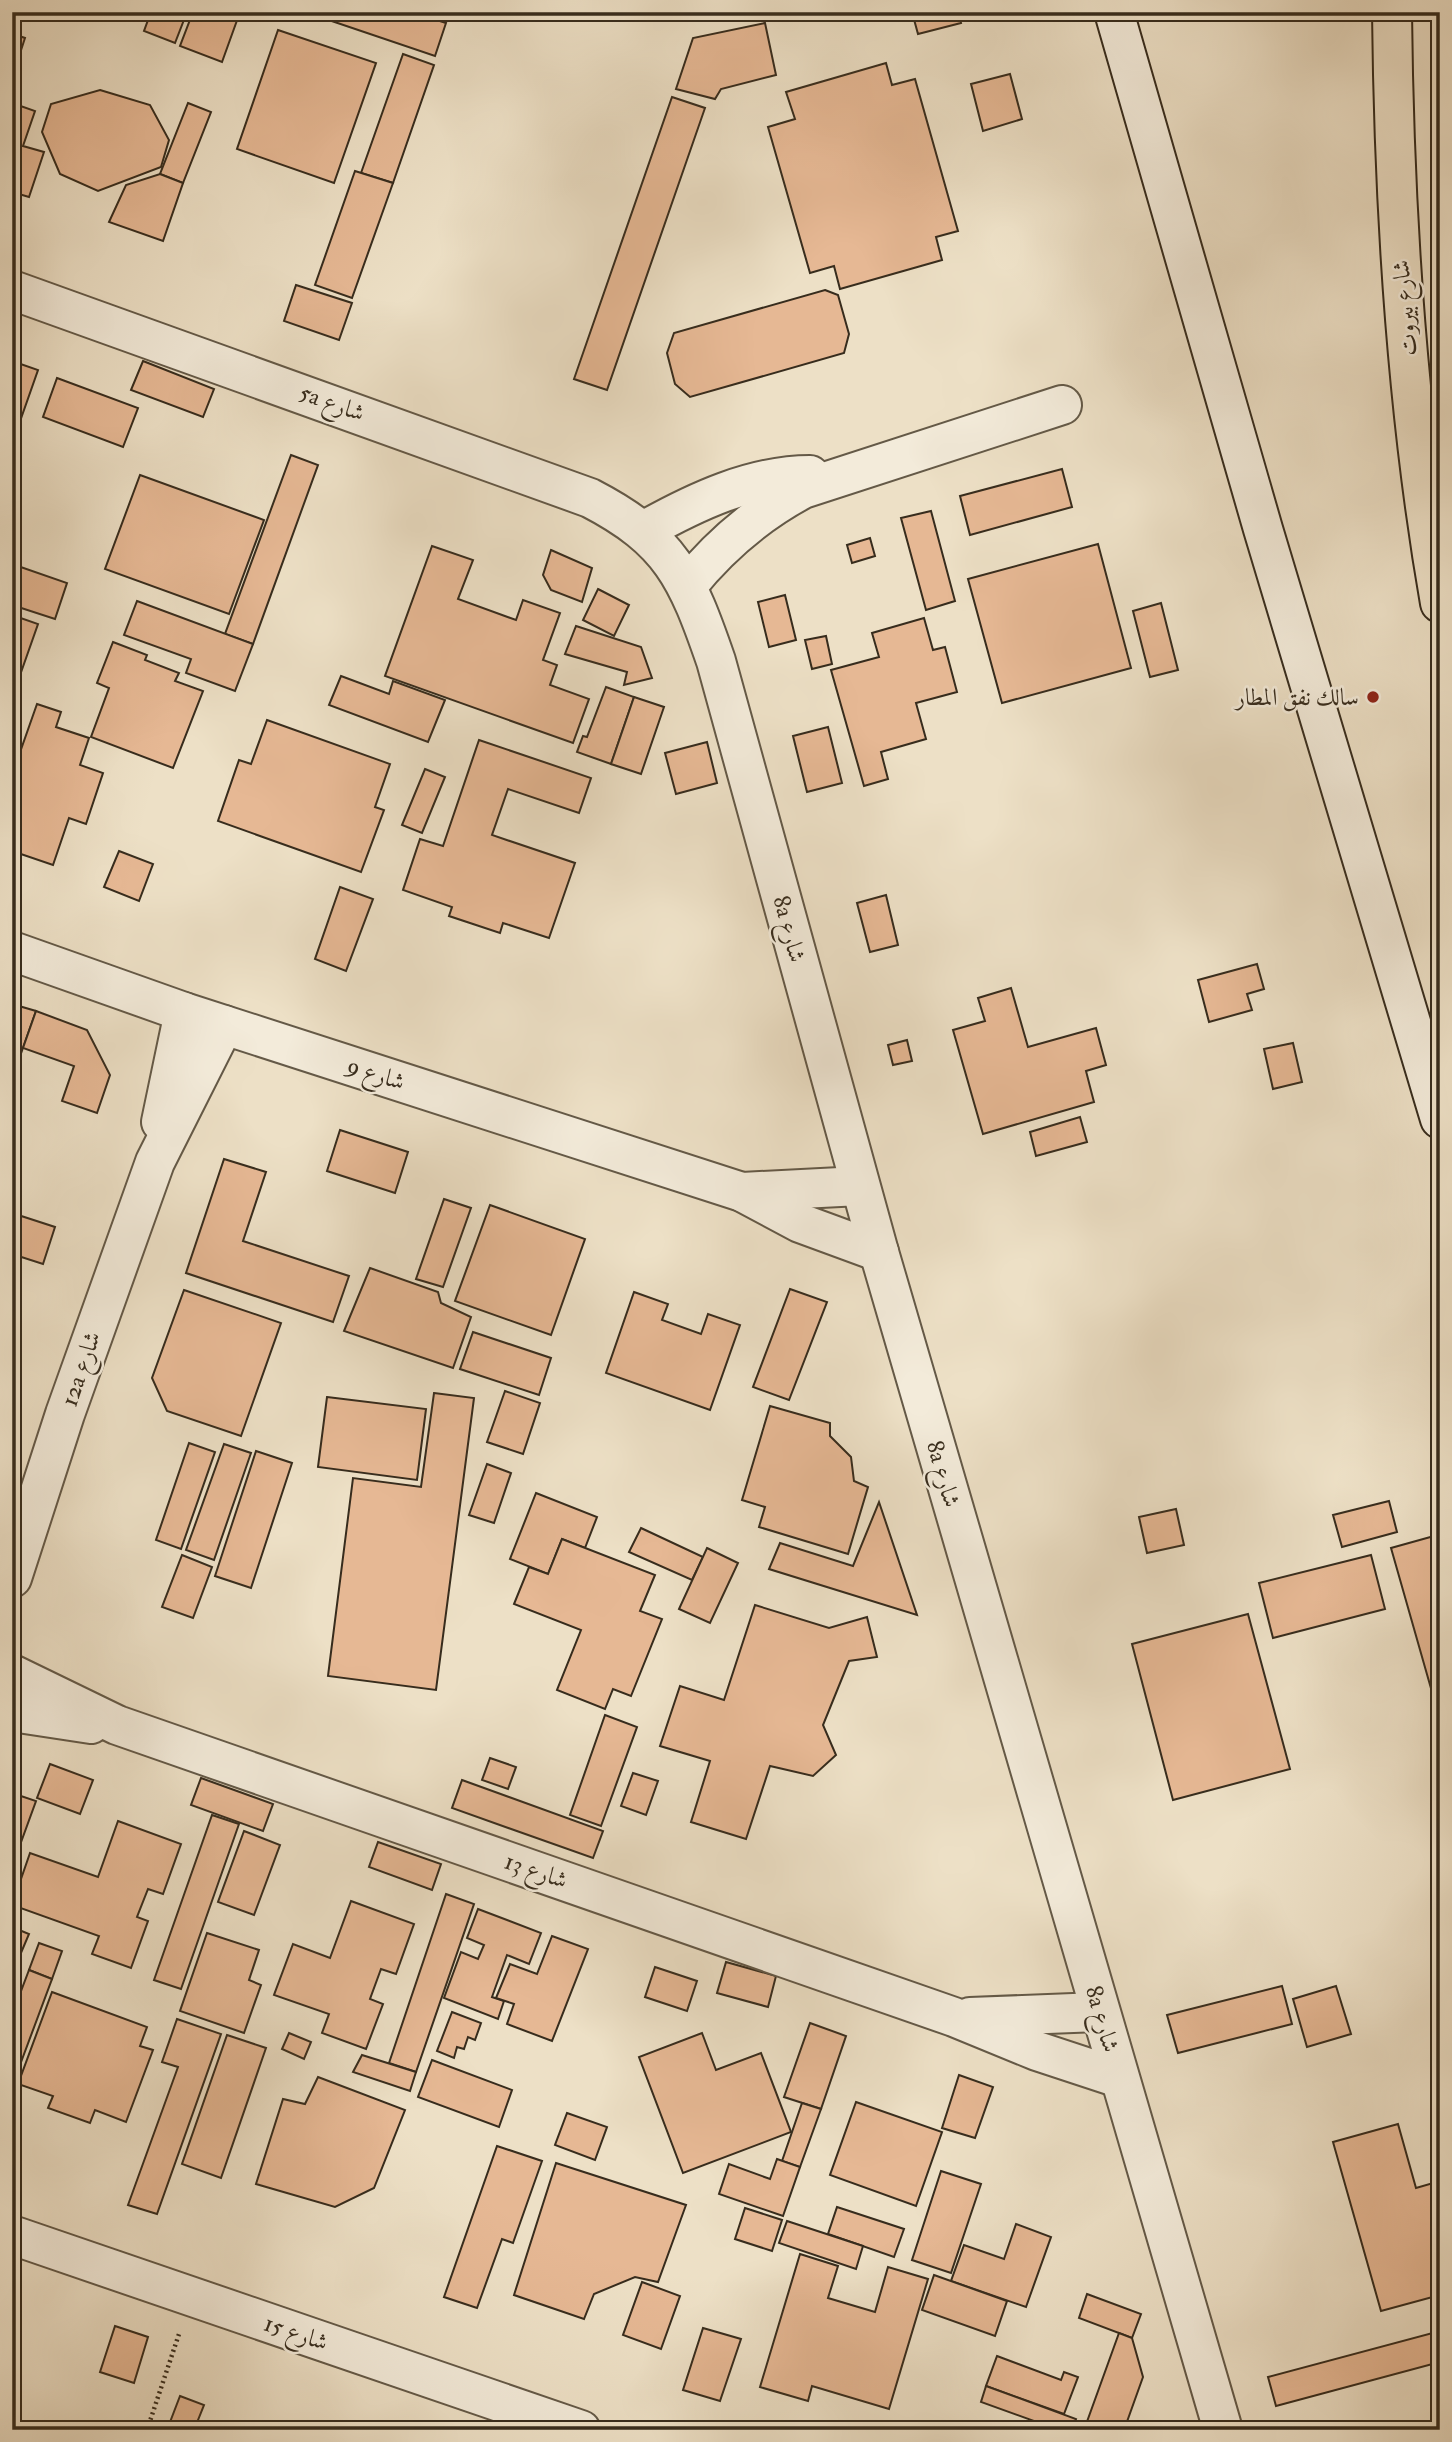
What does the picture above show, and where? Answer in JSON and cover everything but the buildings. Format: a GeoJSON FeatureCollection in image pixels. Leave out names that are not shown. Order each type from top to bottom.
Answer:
{"type":"FeatureCollection","features":[{"type":"Feature","properties":{"kind":"main road","name":"شارع بيروت"},"geometry":{"type":"LineString","coordinates":[[1392,12],[1393,164],[1404,307],[1418,452],[1440,603]]}},
{"type":"Feature","properties":{"kind":"street"},"geometry":{"type":"LineString","coordinates":[[1114,12],[1263,529],[1440,1119]]}},
{"type":"Feature","properties":{"kind":"street","name":"5a شارع"},"geometry":{"type":"LineString","coordinates":[[12,290],[552,482],[610,508],[645,530]]}},
{"type":"Feature","properties":{"kind":"street"},"geometry":{"type":"LineString","coordinates":[[687,586],[711,556],[769,507],[839,475],[1062,405]]}},
{"type":"Feature","properties":{"kind":"street"},"geometry":{"type":"LineString","coordinates":[[645,530],[718,494],[797,475],[839,475]]}},
{"type":"Feature","properties":{"kind":"street","name":"8a شارع"},"geometry":{"type":"LineString","coordinates":[[645,530],[673,563],[687,586],[716,661],[860,1186],[1223,2430]]}},
{"type":"Feature","properties":{"kind":"street","name":"شارع 9"},"geometry":{"type":"LineString","coordinates":[[12,951],[184,1012],[742,1192],[800,1223],[879,1252]]}},
{"type":"Feature","properties":{"kind":"street","name":"12a شارع"},"geometry":{"type":"LineString","coordinates":[[155,1162],[184,1012]]}},
{"type":"Feature","properties":{"kind":"street","name":"12a شارع"},"geometry":{"type":"LineString","coordinates":[[12,1578],[69,1401],[155,1162],[224,1025]]}},
{"type":"Feature","properties":{"kind":"street","name":"شارع 9"},"geometry":{"type":"LineString","coordinates":[[742,1192],[860,1186]]}},
{"type":"Feature","properties":{"kind":"street","name":"شارع 13"},"geometry":{"type":"LineString","coordinates":[[12,1674],[117,1726],[954,2017],[1037,2051],[1119,2078]]}},
{"type":"Feature","properties":{"kind":"street","name":"شارع 13"},"geometry":{"type":"LineString","coordinates":[[12,1712],[117,1726]]}},
{"type":"Feature","properties":{"kind":"street","name":"شارع 13"},"geometry":{"type":"LineString","coordinates":[[954,2017],[1100,2012]]}},
{"type":"Feature","properties":{"kind":"street","name":"شارع 15"},"geometry":{"type":"LineString","coordinates":[[12,2235],[581,2430]]}},
{"type":"Feature","properties":{"kind":"path"},"geometry":{"type":"LineString","coordinates":[[147,2430],[191,2297]]}},
{"type":"Feature","properties":{"kind":"place","name":"سالك نفق المطار"},"geometry":{"type":"Point","coordinates":[1373,697]}}]}
